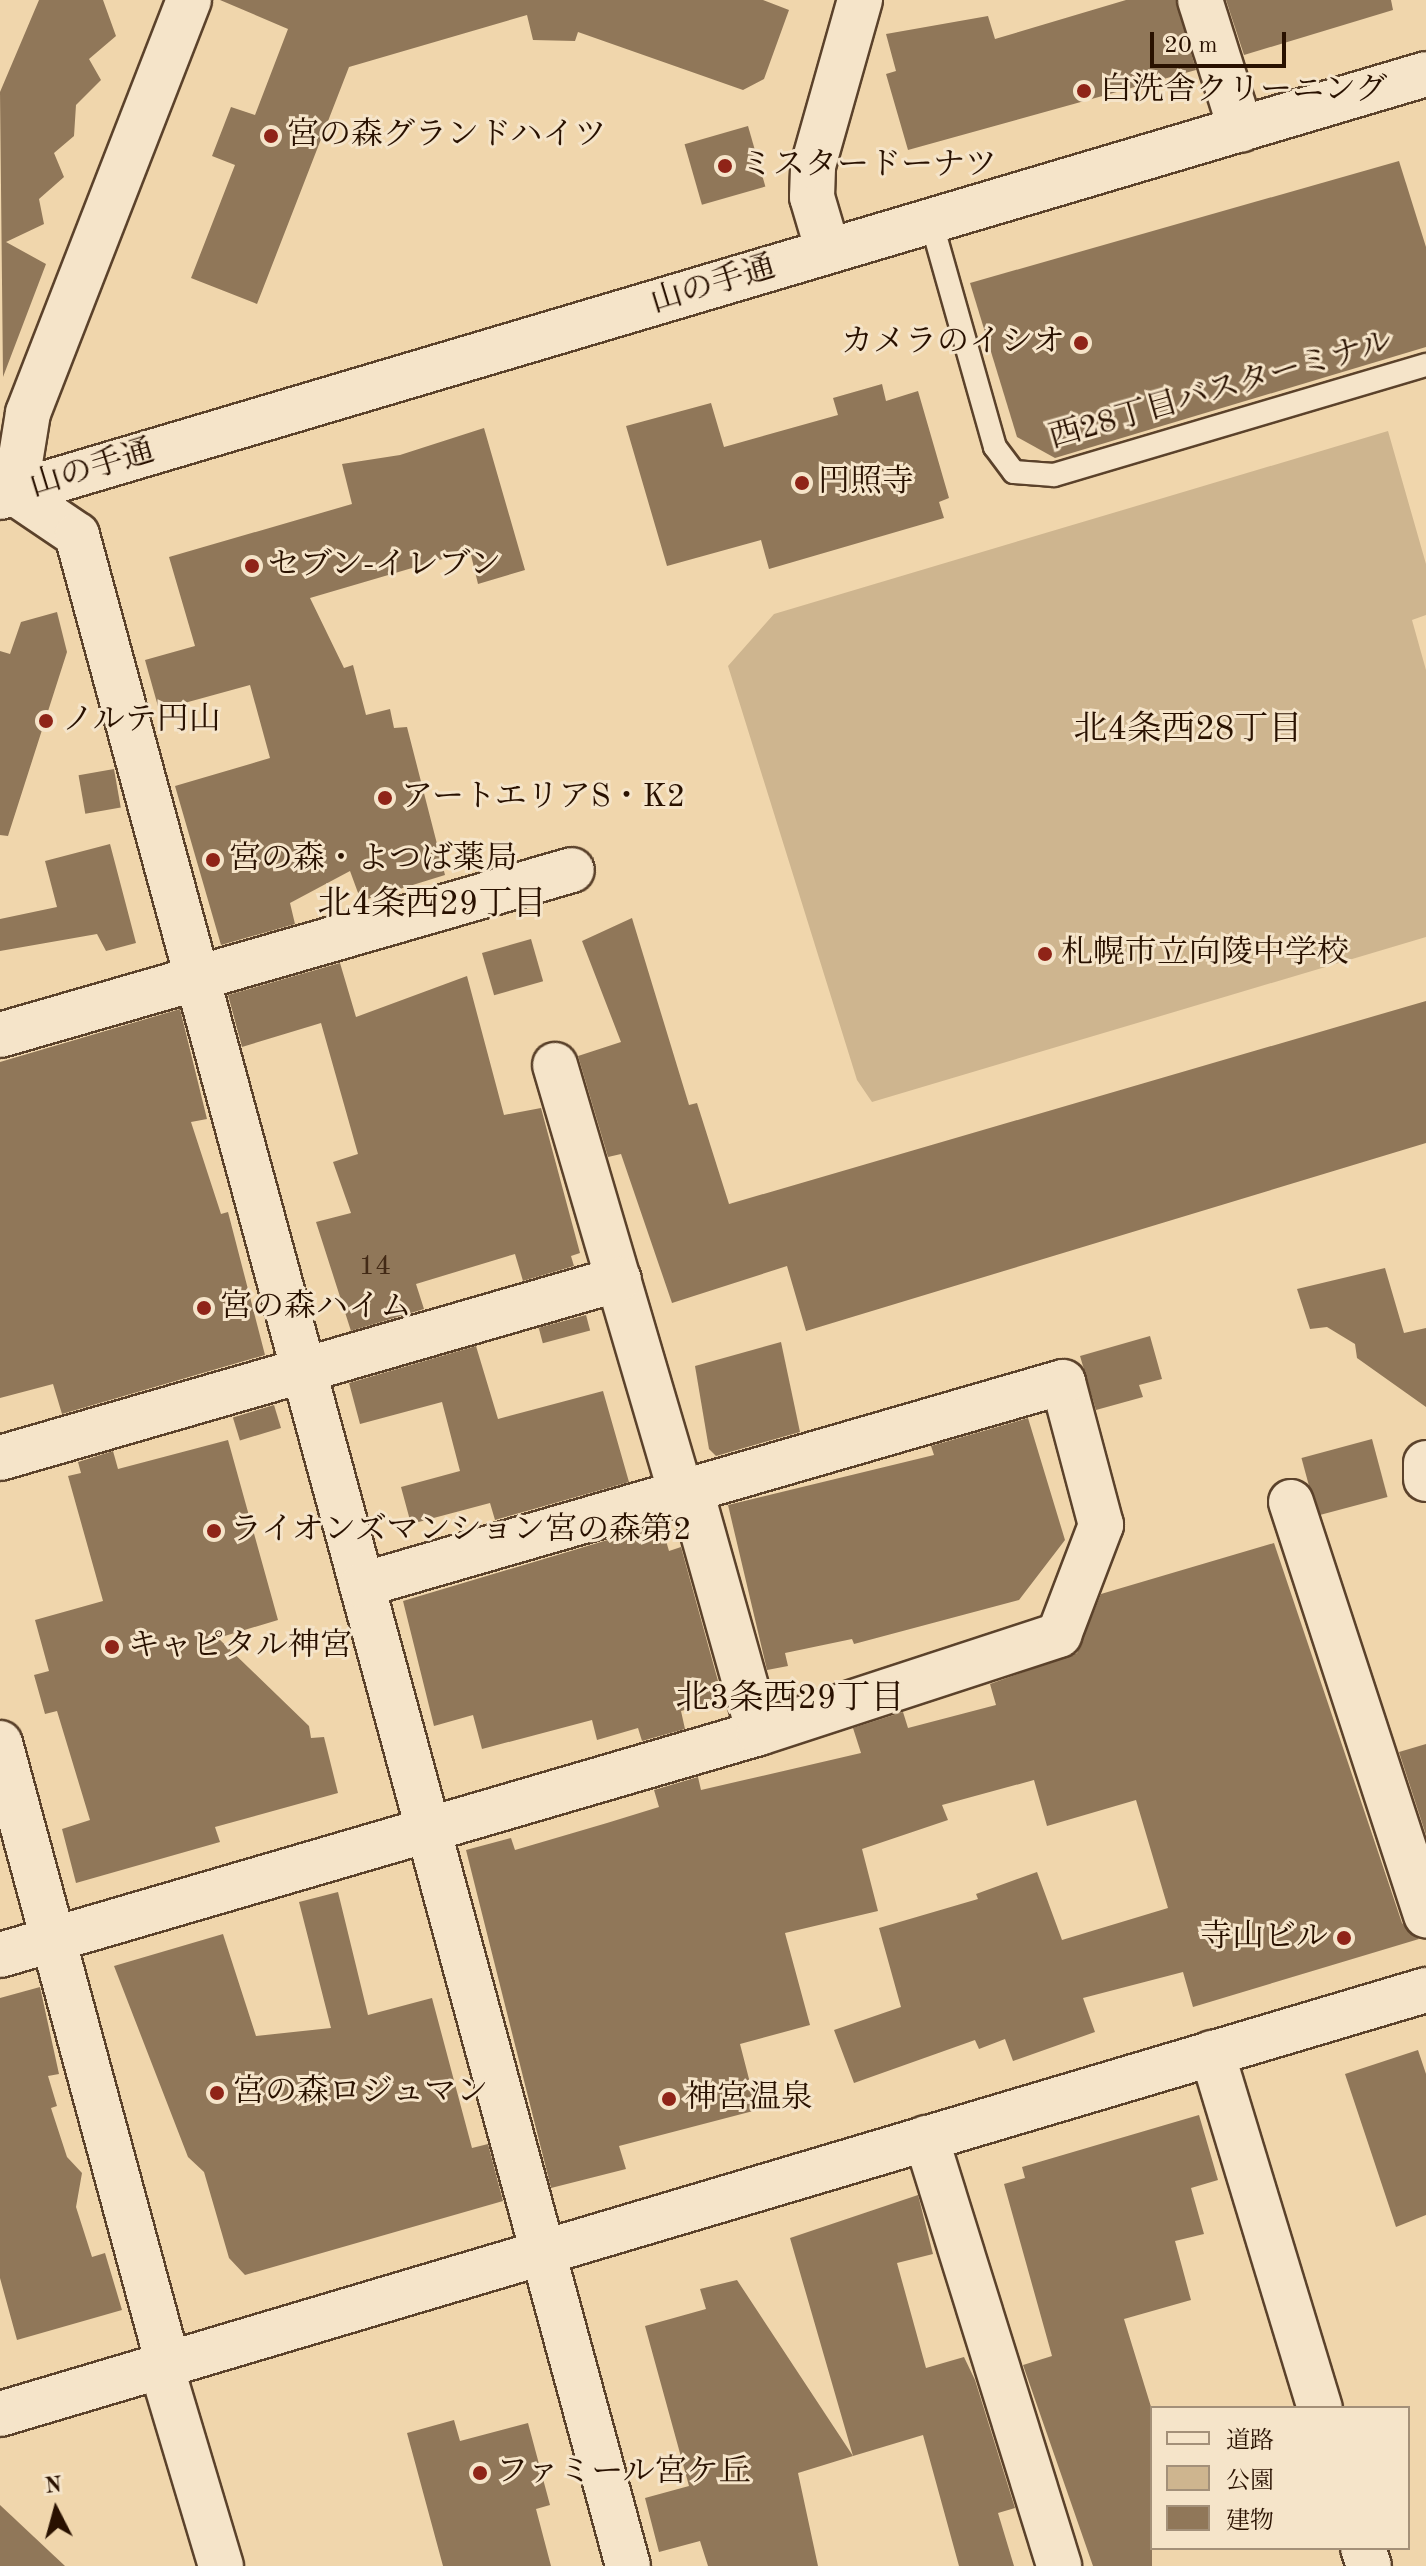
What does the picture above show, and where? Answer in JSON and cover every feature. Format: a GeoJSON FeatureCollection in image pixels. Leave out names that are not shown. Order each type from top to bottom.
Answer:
{"type":"FeatureCollection","features":[{"type":"Feature","properties":{"kind":"street"},"geometry":{"type":"LineString","coordinates":[[189,0],[28,413],[5,491],[77,535],[628,2566]]}},
{"type":"Feature","properties":{"kind":"street"},"geometry":{"type":"LineString","coordinates":[[828,251],[812,197],[813,166],[860,0]]}},
{"type":"Feature","properties":{"kind":"street"},"geometry":{"type":"LineString","coordinates":[[1200,0],[1241,130]]}},
{"type":"Feature","properties":{"kind":"street","name":"山の手通"},"geometry":{"type":"LineString","coordinates":[[5,491],[1426,74]]}},
{"type":"Feature","properties":{"kind":"street"},"geometry":{"type":"LineString","coordinates":[[0,1035],[572,870]]}},
{"type":"Feature","properties":{"kind":"street"},"geometry":{"type":"LineString","coordinates":[[555,1065],[759,1733]]}},
{"type":"Feature","properties":{"kind":"street"},"geometry":{"type":"LineString","coordinates":[[0,1458],[619,1279]]}},
{"type":"Feature","properties":{"kind":"street"},"geometry":{"type":"LineString","coordinates":[[0,1955],[428,1827],[759,1733],[1059,1635],[1101,1525],[1063,1382],[362,1585]]}},
{"type":"Feature","properties":{"kind":"street"},"geometry":{"type":"LineString","coordinates":[[1426,1463],[1426,1479]]}},
{"type":"Feature","properties":{"kind":"street"},"geometry":{"type":"LineString","coordinates":[[1291,1502],[1426,1915]]}},
{"type":"Feature","properties":{"kind":"street"},"geometry":{"type":"LineString","coordinates":[[0,1743],[221,2566]]}},
{"type":"Feature","properties":{"kind":"street"},"geometry":{"type":"LineString","coordinates":[[0,2414],[1426,1990]]}},
{"type":"Feature","properties":{"kind":"street"},"geometry":{"type":"LineString","coordinates":[[1212,2053],[1319,2406]]}},
{"type":"Feature","properties":{"kind":"street"},"geometry":{"type":"LineString","coordinates":[[926,2138],[1059,2566]]}},
{"type":"Feature","properties":{"kind":"lane","name":"西28丁目バスターミナル"},"geometry":{"type":"LineString","coordinates":[[931,221],[995,447],[1014,472],[1054,475],[1426,365]]}},
{"type":"Feature","properties":{"kind":"green space"},"geometry":{"type":"Polygon","coordinates":[[[1388,431],[1426,564],[1426,615],[1412,620],[1426,670],[1426,937],[872,1102],[857,1080],[728,666],[774,614],[1388,431]]]}},
{"type":"Feature","properties":{"kind":"building"},"geometry":{"type":"Polygon","coordinates":[[[39,0],[103,0],[116,36],[89,59],[101,80],[76,105],[74,136],[54,153],[64,177],[39,199],[44,224],[6,242],[46,264],[3,377],[0,92],[39,0]]]}},
{"type":"Feature","properties":{"kind":"building","name":"宮の森グランドハイツ"},"geometry":{"type":"Polygon","coordinates":[[[220,0],[763,0],[789,10],[764,79],[743,90],[578,32],[575,41],[533,40],[527,15],[349,67],[257,304],[191,278],[235,165],[212,156],[231,107],[255,115],[288,29],[220,0]]]}},
{"type":"Feature","properties":{"kind":"building"},"geometry":{"type":"Polygon","coordinates":[[[1126,0],[1176,0],[1196,70],[908,150],[886,74],[896,71],[886,34],[988,16],[995,39],[1126,0]]]}},
{"type":"Feature","properties":{"kind":"building"},"geometry":{"type":"Polygon","coordinates":[[[1226,0],[1391,0],[1393,10],[1244,55],[1226,0]]]}},
{"type":"Feature","properties":{"kind":"building","name":"ミスタードーナツ"},"geometry":{"type":"Polygon","coordinates":[[[748,126],[765,187],[702,205],[685,144],[748,126]]]}},
{"type":"Feature","properties":{"kind":"building"},"geometry":{"type":"Polygon","coordinates":[[[1399,161],[1426,247],[1426,347],[1055,458],[1017,437],[970,283],[1399,161]]]}},
{"type":"Feature","properties":{"kind":"building"},"geometry":{"type":"Polygon","coordinates":[[[882,384],[886,401],[918,391],[949,498],[939,502],[944,518],[769,569],[761,540],[667,566],[626,426],[711,403],[724,447],[838,415],[833,398],[882,384]]]}},
{"type":"Feature","properties":{"kind":"building"},"geometry":{"type":"Polygon","coordinates":[[[484,428],[525,570],[478,584],[470,551],[310,598],[344,668],[353,665],[366,715],[390,709],[394,728],[407,727],[445,875],[361,901],[350,871],[290,903],[295,924],[221,945],[175,786],[270,758],[250,685],[159,710],[145,660],[195,646],[169,557],[352,504],[342,464],[400,455],[484,428]]]}},
{"type":"Feature","properties":{"kind":"building"},"geometry":{"type":"Polygon","coordinates":[[[57,612],[67,652],[8,836],[0,835],[0,651],[10,654],[21,622],[57,612]]]}},
{"type":"Feature","properties":{"kind":"building"},"geometry":{"type":"Polygon","coordinates":[[[114,769],[121,807],[85,814],[79,775],[114,769]]]}},
{"type":"Feature","properties":{"kind":"building"},"geometry":{"type":"Polygon","coordinates":[[[110,844],[136,943],[106,951],[97,934],[0,951],[0,919],[57,907],[45,861],[110,844]]]}},
{"type":"Feature","properties":{"kind":"building"},"geometry":{"type":"Polygon","coordinates":[[[632,918],[689,1105],[697,1103],[729,1204],[1426,1001],[1426,1143],[806,1331],[787,1266],[672,1303],[621,1154],[608,1157],[578,1056],[621,1042],[582,941],[632,918]]]}},
{"type":"Feature","properties":{"kind":"building"},"geometry":{"type":"Polygon","coordinates":[[[531,939],[543,981],[494,995],[482,953],[531,939]]]}},
{"type":"Feature","properties":{"kind":"building"},"geometry":{"type":"Polygon","coordinates":[[[340,963],[356,1017],[467,976],[504,1115],[541,1108],[580,1253],[571,1256],[574,1266],[523,1281],[515,1254],[416,1284],[424,1309],[351,1331],[316,1222],[351,1213],[333,1162],[358,1154],[321,1023],[242,1047],[228,995],[340,963]]]}},
{"type":"Feature","properties":{"kind":"building"},"geometry":{"type":"Polygon","coordinates":[[[180,1009],[207,1119],[191,1122],[221,1214],[228,1212],[265,1355],[62,1414],[53,1384],[0,1398],[0,1062],[180,1009]]]}},
{"type":"Feature","properties":{"kind":"building"},"geometry":{"type":"Polygon","coordinates":[[[1385,1268],[1404,1333],[1426,1328],[1426,1407],[1357,1358],[1355,1344],[1327,1327],[1310,1329],[1297,1289],[1385,1268]]]}},
{"type":"Feature","properties":{"kind":"building"},"geometry":{"type":"Polygon","coordinates":[[[586,1315],[590,1330],[543,1343],[539,1328],[586,1315]]]}},
{"type":"Feature","properties":{"kind":"building"},"geometry":{"type":"Polygon","coordinates":[[[1150,1336],[1162,1379],[1139,1385],[1143,1397],[1096,1410],[1080,1356],[1150,1336]]]}},
{"type":"Feature","properties":{"kind":"building"},"geometry":{"type":"Polygon","coordinates":[[[781,1342],[800,1432],[716,1456],[709,1449],[695,1366],[781,1342]]]}},
{"type":"Feature","properties":{"kind":"building"},"geometry":{"type":"Polygon","coordinates":[[[476,1346],[498,1419],[603,1391],[629,1482],[495,1520],[490,1503],[411,1524],[401,1487],[460,1471],[442,1402],[360,1424],[349,1383],[476,1346]]]}},
{"type":"Feature","properties":{"kind":"building"},"geometry":{"type":"Polygon","coordinates":[[[274,1405],[281,1428],[240,1441],[233,1418],[274,1405]]]}},
{"type":"Feature","properties":{"kind":"building"},"geometry":{"type":"Polygon","coordinates":[[[1028,1418],[1065,1540],[1019,1600],[854,1644],[852,1639],[785,1653],[788,1666],[767,1670],[728,1505],[934,1455],[931,1446],[1028,1418]]]}},
{"type":"Feature","properties":{"kind":"building"},"geometry":{"type":"Polygon","coordinates":[[[1372,1439],[1388,1497],[1317,1516],[1301,1458],[1372,1439]]]}},
{"type":"Feature","properties":{"kind":"building"},"geometry":{"type":"Polygon","coordinates":[[[228,1440],[278,1620],[218,1638],[309,1726],[311,1738],[324,1737],[338,1793],[215,1827],[220,1842],[76,1883],[62,1829],[90,1820],[57,1711],[45,1714],[34,1675],[49,1671],[35,1620],[103,1601],[68,1476],[81,1473],[78,1462],[113,1451],[118,1469],[228,1440]]]}},
{"type":"Feature","properties":{"kind":"building"},"geometry":{"type":"Polygon","coordinates":[[[661,1524],[669,1551],[681,1547],[718,1681],[711,1683],[716,1701],[681,1711],[685,1729],[642,1741],[638,1728],[597,1740],[592,1720],[482,1749],[473,1715],[434,1726],[403,1601],[661,1524]]]}},
{"type":"Feature","properties":{"kind":"building"},"geometry":{"type":"Polygon","coordinates":[[[1274,1543],[1402,1923],[1419,1939],[1193,2007],[1183,1972],[1083,1998],[1095,2032],[1013,2061],[1005,2039],[979,2049],[975,2040],[854,2083],[834,2030],[901,2007],[879,1928],[978,1899],[976,1894],[1037,1872],[1062,1940],[1168,1908],[1136,1800],[1047,1826],[1034,1780],[942,1805],[948,1820],[862,1849],[878,1911],[785,1933],[810,2025],[740,2044],[757,2110],[619,2146],[626,2169],[551,2188],[466,1850],[511,1838],[515,1850],[659,1807],[654,1790],[698,1777],[701,1790],[861,1753],[853,1728],[903,1712],[908,1728],[996,1705],[990,1684],[1077,1653],[1101,1594],[1274,1543]]]}},
{"type":"Feature","properties":{"kind":"building"},"geometry":{"type":"Polygon","coordinates":[[[1426,1744],[1426,1835],[1399,1752],[1426,1744]]]}},
{"type":"Feature","properties":{"kind":"building"},"geometry":{"type":"Polygon","coordinates":[[[338,1892],[368,2015],[432,1998],[472,2148],[488,2144],[503,2201],[245,2275],[229,2258],[204,2172],[188,2157],[114,1966],[223,1934],[256,2036],[331,2028],[299,1902],[338,1892]]]}},
{"type":"Feature","properties":{"kind":"building"},"geometry":{"type":"Polygon","coordinates":[[[40,1987],[59,2074],[48,2076],[57,2106],[51,2108],[67,2157],[82,2173],[76,2207],[92,2257],[105,2253],[122,2310],[17,2340],[0,2278],[0,1998],[40,1987]]]}},
{"type":"Feature","properties":{"kind":"building"},"geometry":{"type":"Polygon","coordinates":[[[1418,2050],[1426,2074],[1426,2215],[1396,2227],[1345,2074],[1418,2050]]]}},
{"type":"Feature","properties":{"kind":"building"},"geometry":{"type":"Polygon","coordinates":[[[1199,2115],[1218,2180],[1191,2188],[1204,2234],[1175,2241],[1191,2300],[1124,2319],[1151,2406],[1152,2566],[1093,2566],[1023,2365],[1052,2356],[1004,2184],[1025,2178],[1022,2167],[1199,2115]]]}},
{"type":"Feature","properties":{"kind":"building"},"geometry":{"type":"Polygon","coordinates":[[[918,2195],[933,2254],[897,2263],[926,2368],[964,2357],[975,2380],[1015,2508],[998,2513],[1014,2566],[959,2566],[923,2435],[853,2456],[790,2238],[918,2195]]]}},
{"type":"Feature","properties":{"kind":"building"},"geometry":{"type":"Polygon","coordinates":[[[737,2280],[853,2456],[798,2473],[818,2566],[708,2566],[700,2541],[659,2552],[645,2498],[689,2486],[645,2326],[706,2309],[700,2289],[737,2280]]]}},
{"type":"Feature","properties":{"kind":"building","name":"ファミール宮ケ丘"},"geometry":{"type":"Polygon","coordinates":[[[454,2420],[460,2441],[528,2423],[550,2505],[536,2509],[551,2566],[443,2566],[407,2433],[454,2420]]]}},
{"type":"Feature","properties":{"kind":"building"},"geometry":{"type":"Polygon","coordinates":[[[0,2505],[65,2566],[0,2566],[0,2505]]]}},
{"type":"Feature","properties":{"kind":"place","name":"白洗舎クリーニング"},"geometry":{"type":"Point","coordinates":[1084,91]}},
{"type":"Feature","properties":{"kind":"place","name":"宮の森グランドハイツ"},"geometry":{"type":"Point","coordinates":[271,136]}},
{"type":"Feature","properties":{"kind":"place","name":"ミスタードーナツ"},"geometry":{"type":"Point","coordinates":[725,166]}},
{"type":"Feature","properties":{"kind":"place","name":"カメラのイシオ"},"geometry":{"type":"Point","coordinates":[1081,343]}},
{"type":"Feature","properties":{"kind":"place","name":"円照寺"},"geometry":{"type":"Point","coordinates":[802,483]}},
{"type":"Feature","properties":{"kind":"place","name":"セブン-イレブン"},"geometry":{"type":"Point","coordinates":[252,566]}},
{"type":"Feature","properties":{"kind":"place","name":"ノルテ円山"},"geometry":{"type":"Point","coordinates":[46,721]}},
{"type":"Feature","properties":{"kind":"place","name":"アートエリアS・K2"},"geometry":{"type":"Point","coordinates":[385,798]}},
{"type":"Feature","properties":{"kind":"place","name":"宮の森・よつば薬局"},"geometry":{"type":"Point","coordinates":[213,860]}},
{"type":"Feature","properties":{"kind":"place","name":"札幌市立向陵中学校"},"geometry":{"type":"Point","coordinates":[1045,954]}},
{"type":"Feature","properties":{"kind":"place","name":"宮の森ハイム"},"geometry":{"type":"Point","coordinates":[204,1308]}},
{"type":"Feature","properties":{"kind":"place","name":"ライオンズマンション宮の森第2"},"geometry":{"type":"Point","coordinates":[214,1531]}},
{"type":"Feature","properties":{"kind":"place","name":"キャピタル神宮"},"geometry":{"type":"Point","coordinates":[112,1647]}},
{"type":"Feature","properties":{"kind":"place","name":"寺山ビル"},"geometry":{"type":"Point","coordinates":[1344,1938]}},
{"type":"Feature","properties":{"kind":"place","name":"宮の森ロジュマン"},"geometry":{"type":"Point","coordinates":[217,2093]}},
{"type":"Feature","properties":{"kind":"place","name":"神宮温泉"},"geometry":{"type":"Point","coordinates":[669,2099]}},
{"type":"Feature","properties":{"kind":"place","name":"ファミール宮ケ丘"},"geometry":{"type":"Point","coordinates":[480,2473]}},
{"type":"Feature","properties":{"kind":"district","name":"北4条西28丁目"},"geometry":{"type":"Point","coordinates":[1188,731]}},
{"type":"Feature","properties":{"kind":"district","name":"北4条西29丁目"},"geometry":{"type":"Point","coordinates":[432,906]}},
{"type":"Feature","properties":{"kind":"district","name":"北3条西29丁目"},"geometry":{"type":"Point","coordinates":[790,1700]}}]}
